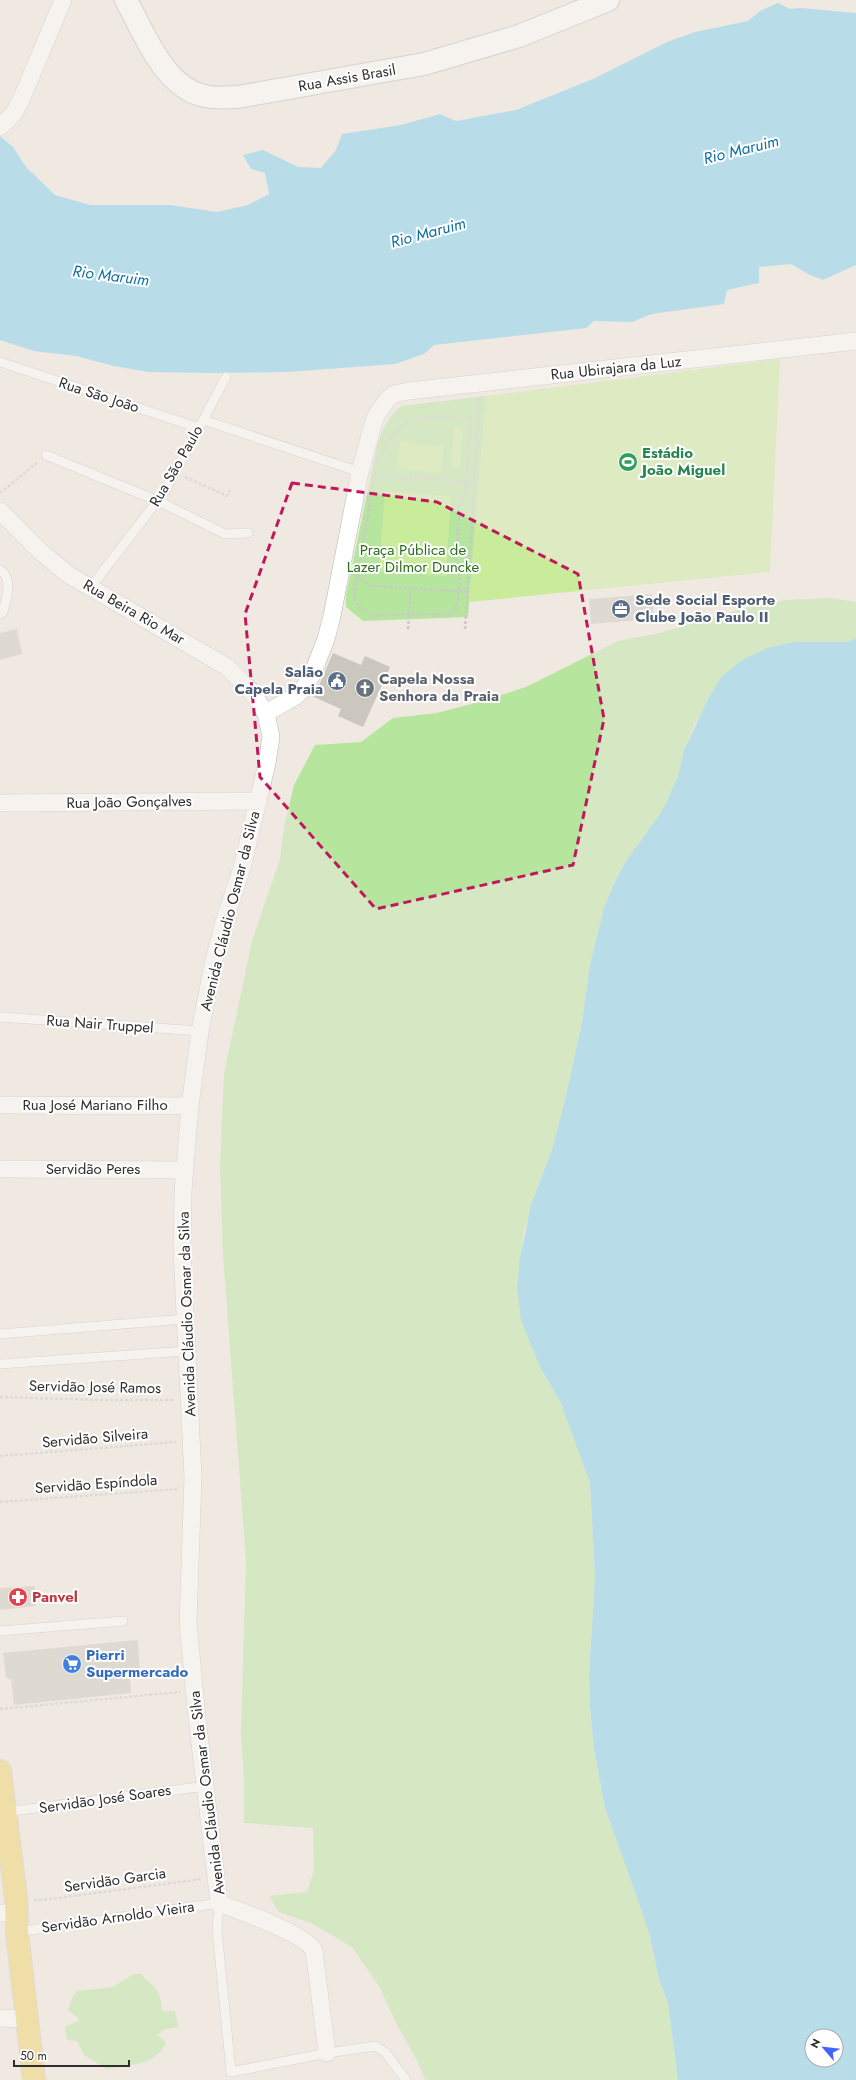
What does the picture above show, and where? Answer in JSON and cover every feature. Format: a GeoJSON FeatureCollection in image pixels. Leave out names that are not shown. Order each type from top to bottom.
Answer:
{"type":"FeatureCollection","features":[{"type":"Feature","properties":{"kind":"main road"},"geometry":{"type":"LineString","coordinates":[[0,1771],[5,1812],[12,1914],[34,2080]]}},
{"type":"Feature","properties":{"kind":"street"},"geometry":{"type":"LineString","coordinates":[[3,124],[14,113],[21,100],[63,0]]}},
{"type":"Feature","properties":{"kind":"street","name":"Rua Assis Brasil"},"geometry":{"type":"LineString","coordinates":[[126,0],[165,70],[174,79],[193,93],[220,98],[238,97],[424,64],[520,36],[608,0]]}},
{"type":"Feature","properties":{"kind":"street","name":"Rua Ubirajara da Luz"},"geometry":{"type":"LineString","coordinates":[[367,473],[373,424],[382,406],[394,394],[856,341]]}},
{"type":"Feature","properties":{"kind":"street"},"geometry":{"type":"LineString","coordinates":[[266,713],[296,696],[303,689],[312,675],[326,639],[341,566],[367,473]]}},
{"type":"Feature","properties":{"kind":"street","name":"Rua Beira Rio Mar"},"geometry":{"type":"LineString","coordinates":[[0,511],[54,564],[90,588],[228,667],[251,691],[266,713]]}},
{"type":"Feature","properties":{"kind":"street","name":"Avenida Cláudio Osmar da Silva"},"geometry":{"type":"LineString","coordinates":[[219,1903],[194,1690],[188,1623],[193,1488],[182,1251],[185,1170],[190,1106],[200,1031],[215,958],[242,868],[270,750],[271,737],[266,713]]}},
{"type":"Feature","properties":{"kind":"street","name":"Rua João Gonçalves"},"geometry":{"type":"LineString","coordinates":[[0,803],[258,801]]}},
{"type":"Feature","properties":{"kind":"street","name":"Rua José Mariano Filho"},"geometry":{"type":"LineString","coordinates":[[0,1105],[190,1106]]}},
{"type":"Feature","properties":{"kind":"street","name":"Servidão Peres"},"geometry":{"type":"LineString","coordinates":[[0,1169],[185,1170]]}},
{"type":"Feature","properties":{"kind":"street"},"geometry":{"type":"LineString","coordinates":[[219,1903],[297,1936],[310,1945],[314,1950],[327,2053]]}},
{"type":"Feature","properties":{"kind":"street"},"geometry":{"type":"LineString","coordinates":[[0,2018],[26,2019]]}},
{"type":"Feature","properties":{"kind":"lane","name":"Rua São João"},"geometry":{"type":"LineString","coordinates":[[0,362],[367,473]]}},
{"type":"Feature","properties":{"kind":"lane","name":"Rua São Paulo"},"geometry":{"type":"LineString","coordinates":[[90,588],[158,501],[175,473],[226,377]]}},
{"type":"Feature","properties":{"kind":"lane"},"geometry":{"type":"LineString","coordinates":[[46,455],[158,501],[225,534],[248,533]]}},
{"type":"Feature","properties":{"kind":"lane"},"geometry":{"type":"LineString","coordinates":[[0,570],[4,572],[9,590],[3,612],[0,614]]}},
{"type":"Feature","properties":{"kind":"lane","name":"Rua Nair Truppel"},"geometry":{"type":"LineString","coordinates":[[0,1017],[200,1031]]}},
{"type":"Feature","properties":{"kind":"lane"},"geometry":{"type":"LineString","coordinates":[[0,1334],[186,1319]]}},
{"type":"Feature","properties":{"kind":"lane"},"geometry":{"type":"LineString","coordinates":[[0,1364],[187,1351]]}},
{"type":"Feature","properties":{"kind":"lane"},"geometry":{"type":"LineString","coordinates":[[0,1631],[123,1621]]}},
{"type":"Feature","properties":{"kind":"lane","name":"Servidão José Soares"},"geometry":{"type":"LineString","coordinates":[[5,1812],[206,1786]]}},
{"type":"Feature","properties":{"kind":"lane"},"geometry":{"type":"LineString","coordinates":[[219,1903],[217,1930],[231,2072],[327,2053],[375,2046],[385,2052],[406,2080]]}},
{"type":"Feature","properties":{"kind":"lane","name":"Servidão Arnoldo Vieira"},"geometry":{"type":"LineString","coordinates":[[12,1914],[219,1903]]}},
{"type":"Feature","properties":{"kind":"path"},"geometry":{"type":"LineString","coordinates":[[465,629],[481,383]]}},
{"type":"Feature","properties":{"kind":"path"},"geometry":{"type":"LineString","coordinates":[[468,416],[471,419],[466,483],[466,492],[459,508],[456,563],[460,573],[459,591],[455,611],[448,614],[366,613],[358,607],[354,599],[367,473],[382,452],[392,434],[403,423],[412,419],[468,416]]}},
{"type":"Feature","properties":{"kind":"path"},"geometry":{"type":"LineString","coordinates":[[0,493],[46,455]]}},
{"type":"Feature","properties":{"kind":"path"},"geometry":{"type":"LineString","coordinates":[[175,473],[227,496],[231,488]]}},
{"type":"Feature","properties":{"kind":"path"},"geometry":{"type":"LineString","coordinates":[[367,473],[474,483]]}},
{"type":"Feature","properties":{"kind":"path"},"geometry":{"type":"LineString","coordinates":[[341,566],[370,585],[468,592]]}},
{"type":"Feature","properties":{"kind":"path"},"geometry":{"type":"LineString","coordinates":[[408,629],[411,588]]}},
{"type":"Feature","properties":{"kind":"path","name":"Servidão José Ramos"},"geometry":{"type":"LineString","coordinates":[[0,1397],[101,1400],[189,1400]]}},
{"type":"Feature","properties":{"kind":"path","name":"Servidão Silveira"},"geometry":{"type":"LineString","coordinates":[[0,1456],[192,1441]]}},
{"type":"Feature","properties":{"kind":"path","name":"Servidão Espíndola"},"geometry":{"type":"LineString","coordinates":[[0,1502],[193,1488]]}},
{"type":"Feature","properties":{"kind":"path"},"geometry":{"type":"LineString","coordinates":[[0,1709],[194,1690]]}},
{"type":"Feature","properties":{"kind":"path","name":"Servidão Garcia"},"geometry":{"type":"LineString","coordinates":[[12,1914],[42,1900],[216,1878]]}},
{"type":"Feature","properties":{"kind":"highlighted area"},"geometry":{"type":"Polygon","coordinates":[[[292,483],[437,502],[578,574],[604,719],[573,865],[376,909],[260,777],[245,614],[292,483]]]}},
{"type":"Feature","properties":{"kind":"green space","name":"Estádio João Miguel"},"geometry":{"type":"Polygon","coordinates":[[[780,359],[770,572],[469,602],[486,396],[780,359]]]}},
{"type":"Feature","properties":{"kind":"green space","name":"Praça Pública de Lazer Dilmor Duncke"},"geometry":{"type":"Polygon","coordinates":[[[486,396],[468,617],[363,621],[346,607],[346,595],[377,446],[386,424],[401,406],[486,396]]]}},
{"type":"Feature","properties":{"kind":"green space"},"geometry":{"type":"Polygon","coordinates":[[[454,427],[463,428],[460,469],[451,468],[454,427]]]}},
{"type":"Feature","properties":{"kind":"green space"},"geometry":{"type":"Polygon","coordinates":[[[400,442],[444,447],[441,473],[397,468],[400,442]]]}},
{"type":"Feature","properties":{"kind":"green space"},"geometry":{"type":"Polygon","coordinates":[[[385,491],[451,496],[446,576],[379,571],[385,491]]]}},
{"type":"Feature","properties":{"kind":"green space"},"geometry":{"type":"Polygon","coordinates":[[[830,598],[856,602],[856,638],[848,642],[821,642],[722,676],[694,726],[684,750],[678,776],[667,801],[660,814],[626,861],[614,884],[604,908],[590,964],[582,1022],[565,1100],[551,1153],[524,1231],[517,1286],[541,1369],[560,1401],[590,1483],[595,1578],[589,1675],[590,1708],[594,1749],[605,1808],[650,1937],[659,1979],[668,2004],[678,2080],[425,2080],[418,2062],[397,2025],[379,1986],[352,1947],[311,1923],[279,1912],[269,1896],[307,1892],[314,1870],[313,1828],[244,1823],[244,1779],[241,1733],[246,1561],[223,1255],[220,1165],[224,1074],[252,941],[280,859],[284,827],[294,785],[315,745],[361,742],[393,718],[437,713],[483,701],[526,687],[618,641],[660,633],[745,608],[787,600],[830,598]]]}},
{"type":"Feature","properties":{"kind":"green space"},"geometry":{"type":"Polygon","coordinates":[[[133,1974],[141,1974],[154,1986],[159,1994],[162,2011],[175,2011],[178,2027],[163,2030],[157,2035],[166,2042],[162,2050],[156,2056],[141,2063],[107,2069],[84,2055],[77,2041],[67,2040],[65,2027],[80,2020],[68,2010],[72,1998],[77,1991],[113,1987],[133,1974]]]}},
{"type":"Feature","properties":{"kind":"water","name":"Rio Maruim"},"geometry":{"type":"Polygon","coordinates":[[[778,3],[790,9],[801,8],[856,13],[856,265],[823,280],[810,275],[791,264],[759,267],[759,283],[727,290],[724,304],[652,314],[632,322],[594,321],[586,328],[434,345],[424,354],[395,364],[288,372],[148,372],[114,366],[76,356],[34,351],[0,340],[0,136],[13,147],[26,167],[55,195],[90,205],[170,205],[217,212],[248,205],[269,194],[265,173],[251,169],[243,155],[263,150],[298,167],[321,168],[336,150],[342,134],[401,125],[440,114],[456,121],[516,110],[593,79],[667,42],[695,32],[748,21],[760,11],[778,3]]]}},
{"type":"Feature","properties":{"kind":"water"},"geometry":{"type":"Polygon","coordinates":[[[856,638],[856,2080],[678,2080],[668,2004],[659,1979],[650,1937],[641,1909],[605,1808],[594,1749],[590,1708],[589,1675],[595,1578],[590,1483],[560,1401],[541,1369],[521,1320],[517,1286],[520,1258],[531,1205],[551,1153],[565,1100],[582,1022],[590,964],[604,908],[614,884],[626,861],[660,814],[667,801],[678,776],[684,750],[708,699],[722,676],[744,659],[768,648],[794,642],[848,642],[856,638]]]}},
{"type":"Feature","properties":{"kind":"building","name":"Sede Social Esporte Clube João Paulo II"},"geometry":{"type":"Polygon","coordinates":[[[652,594],[654,619],[591,624],[589,599],[652,594]]]}},
{"type":"Feature","properties":{"kind":"building"},"geometry":{"type":"Polygon","coordinates":[[[17,629],[22,654],[0,660],[0,633],[17,629]]]}},
{"type":"Feature","properties":{"kind":"building"},"geometry":{"type":"Polygon","coordinates":[[[333,653],[361,665],[365,656],[390,667],[363,727],[338,716],[341,709],[314,697],[333,653]]]}},
{"type":"Feature","properties":{"kind":"building","name":"Panvel"},"geometry":{"type":"Polygon","coordinates":[[[35,1586],[36,1606],[0,1610],[0,1588],[35,1586]]]}},
{"type":"Feature","properties":{"kind":"building","name":"Pierri Supermercado"},"geometry":{"type":"Polygon","coordinates":[[[138,1640],[140,1674],[130,1677],[131,1693],[14,1705],[11,1679],[6,1678],[3,1653],[138,1640]]]}},
{"type":"Feature","properties":{"kind":"place","name":"Estádio João Miguel"},"geometry":{"type":"Point","coordinates":[628,462]}},
{"type":"Feature","properties":{"kind":"place","name":"Sede Social Esporte Clube João Paulo II"},"geometry":{"type":"Point","coordinates":[621,609]}},
{"type":"Feature","properties":{"kind":"place","name":"Salão Capela Praia"},"geometry":{"type":"Point","coordinates":[337,681]}},
{"type":"Feature","properties":{"kind":"place","name":"Capela Nossa Senhora da Praia"},"geometry":{"type":"Point","coordinates":[365,688]}},
{"type":"Feature","properties":{"kind":"place","name":"Panvel"},"geometry":{"type":"Point","coordinates":[18,1597]}},
{"type":"Feature","properties":{"kind":"place","name":"Pierri Supermercado"},"geometry":{"type":"Point","coordinates":[72,1664]}}]}
